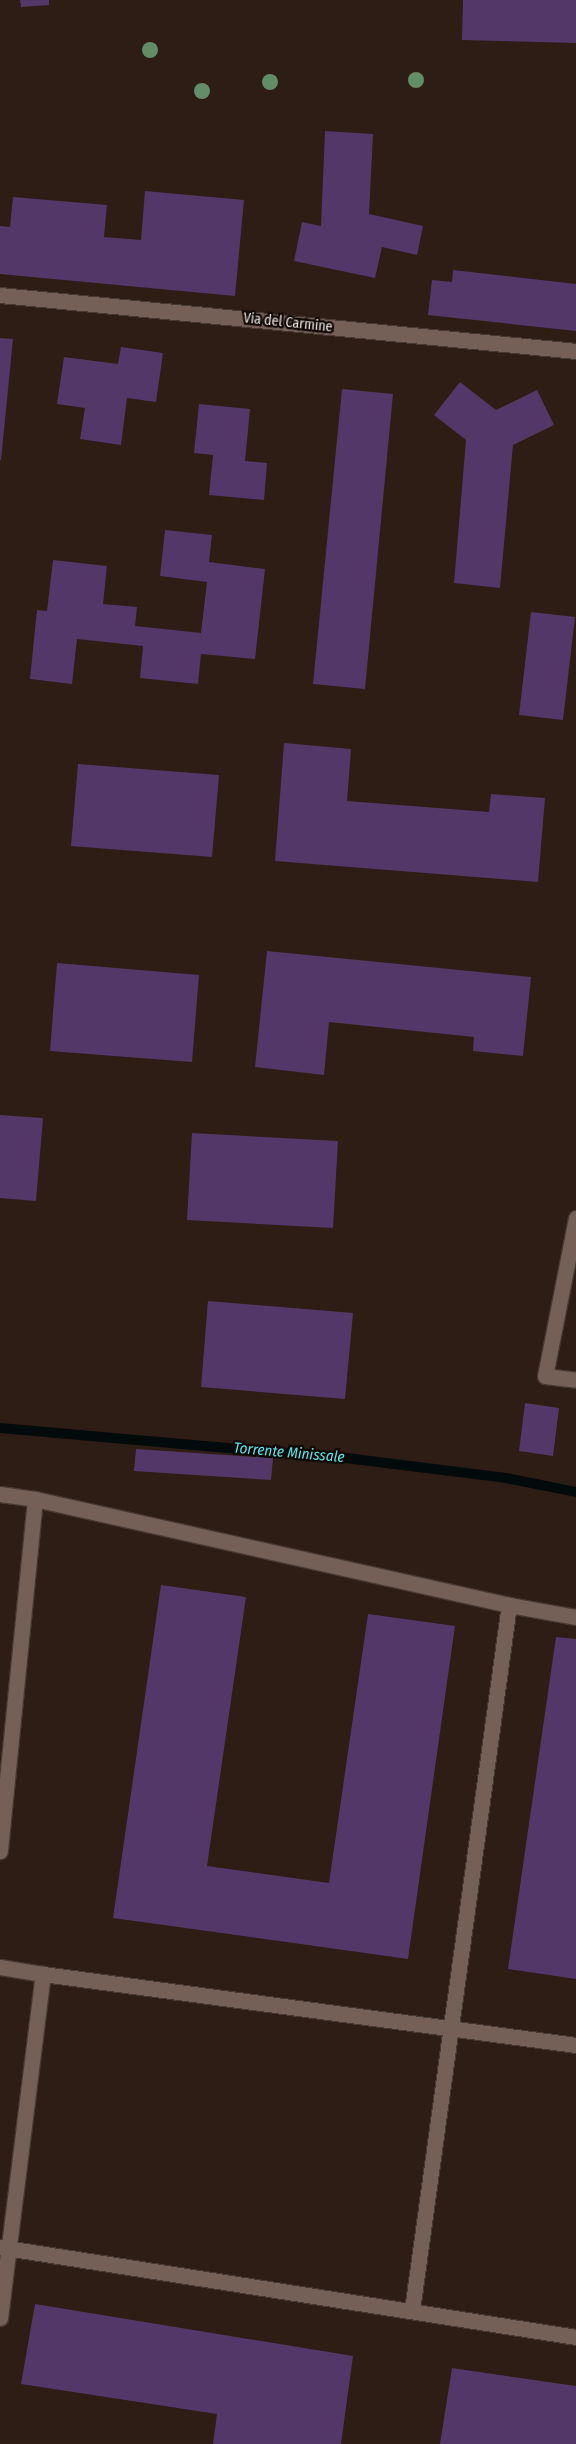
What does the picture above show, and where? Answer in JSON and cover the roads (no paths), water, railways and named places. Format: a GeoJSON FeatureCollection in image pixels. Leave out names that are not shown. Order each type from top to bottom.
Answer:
{"type":"FeatureCollection","features":[{"type":"Feature","properties":{"kind":"street","name":"Via del Carmine"},"geometry":{"type":"LineString","coordinates":[[0,295],[576,351]]}},
{"type":"Feature","properties":{"kind":"street"},"geometry":{"type":"LineString","coordinates":[[576,1218],[545,1376],[576,1380]]}},
{"type":"Feature","properties":{"kind":"street"},"geometry":{"type":"LineString","coordinates":[[0,1494],[35,1499],[509,1605],[576,1617]]}},
{"type":"Feature","properties":{"kind":"street"},"geometry":{"type":"LineString","coordinates":[[0,1851],[35,1499]]}},
{"type":"Feature","properties":{"kind":"street"},"geometry":{"type":"LineString","coordinates":[[412,2310],[509,1605]]}},
{"type":"Feature","properties":{"kind":"street"},"geometry":{"type":"LineString","coordinates":[[0,1967],[576,2045]]}},
{"type":"Feature","properties":{"kind":"street"},"geometry":{"type":"LineString","coordinates":[[0,2318],[4,2247],[43,1974]]}},
{"type":"Feature","properties":{"kind":"street"},"geometry":{"type":"LineString","coordinates":[[4,2247],[576,2337]]}},
{"type":"Feature","properties":{"kind":"waterway","name":"Torrente Minissale"},"geometry":{"type":"LineString","coordinates":[[0,1428],[346,1458],[506,1478],[576,1492]]}}]}
